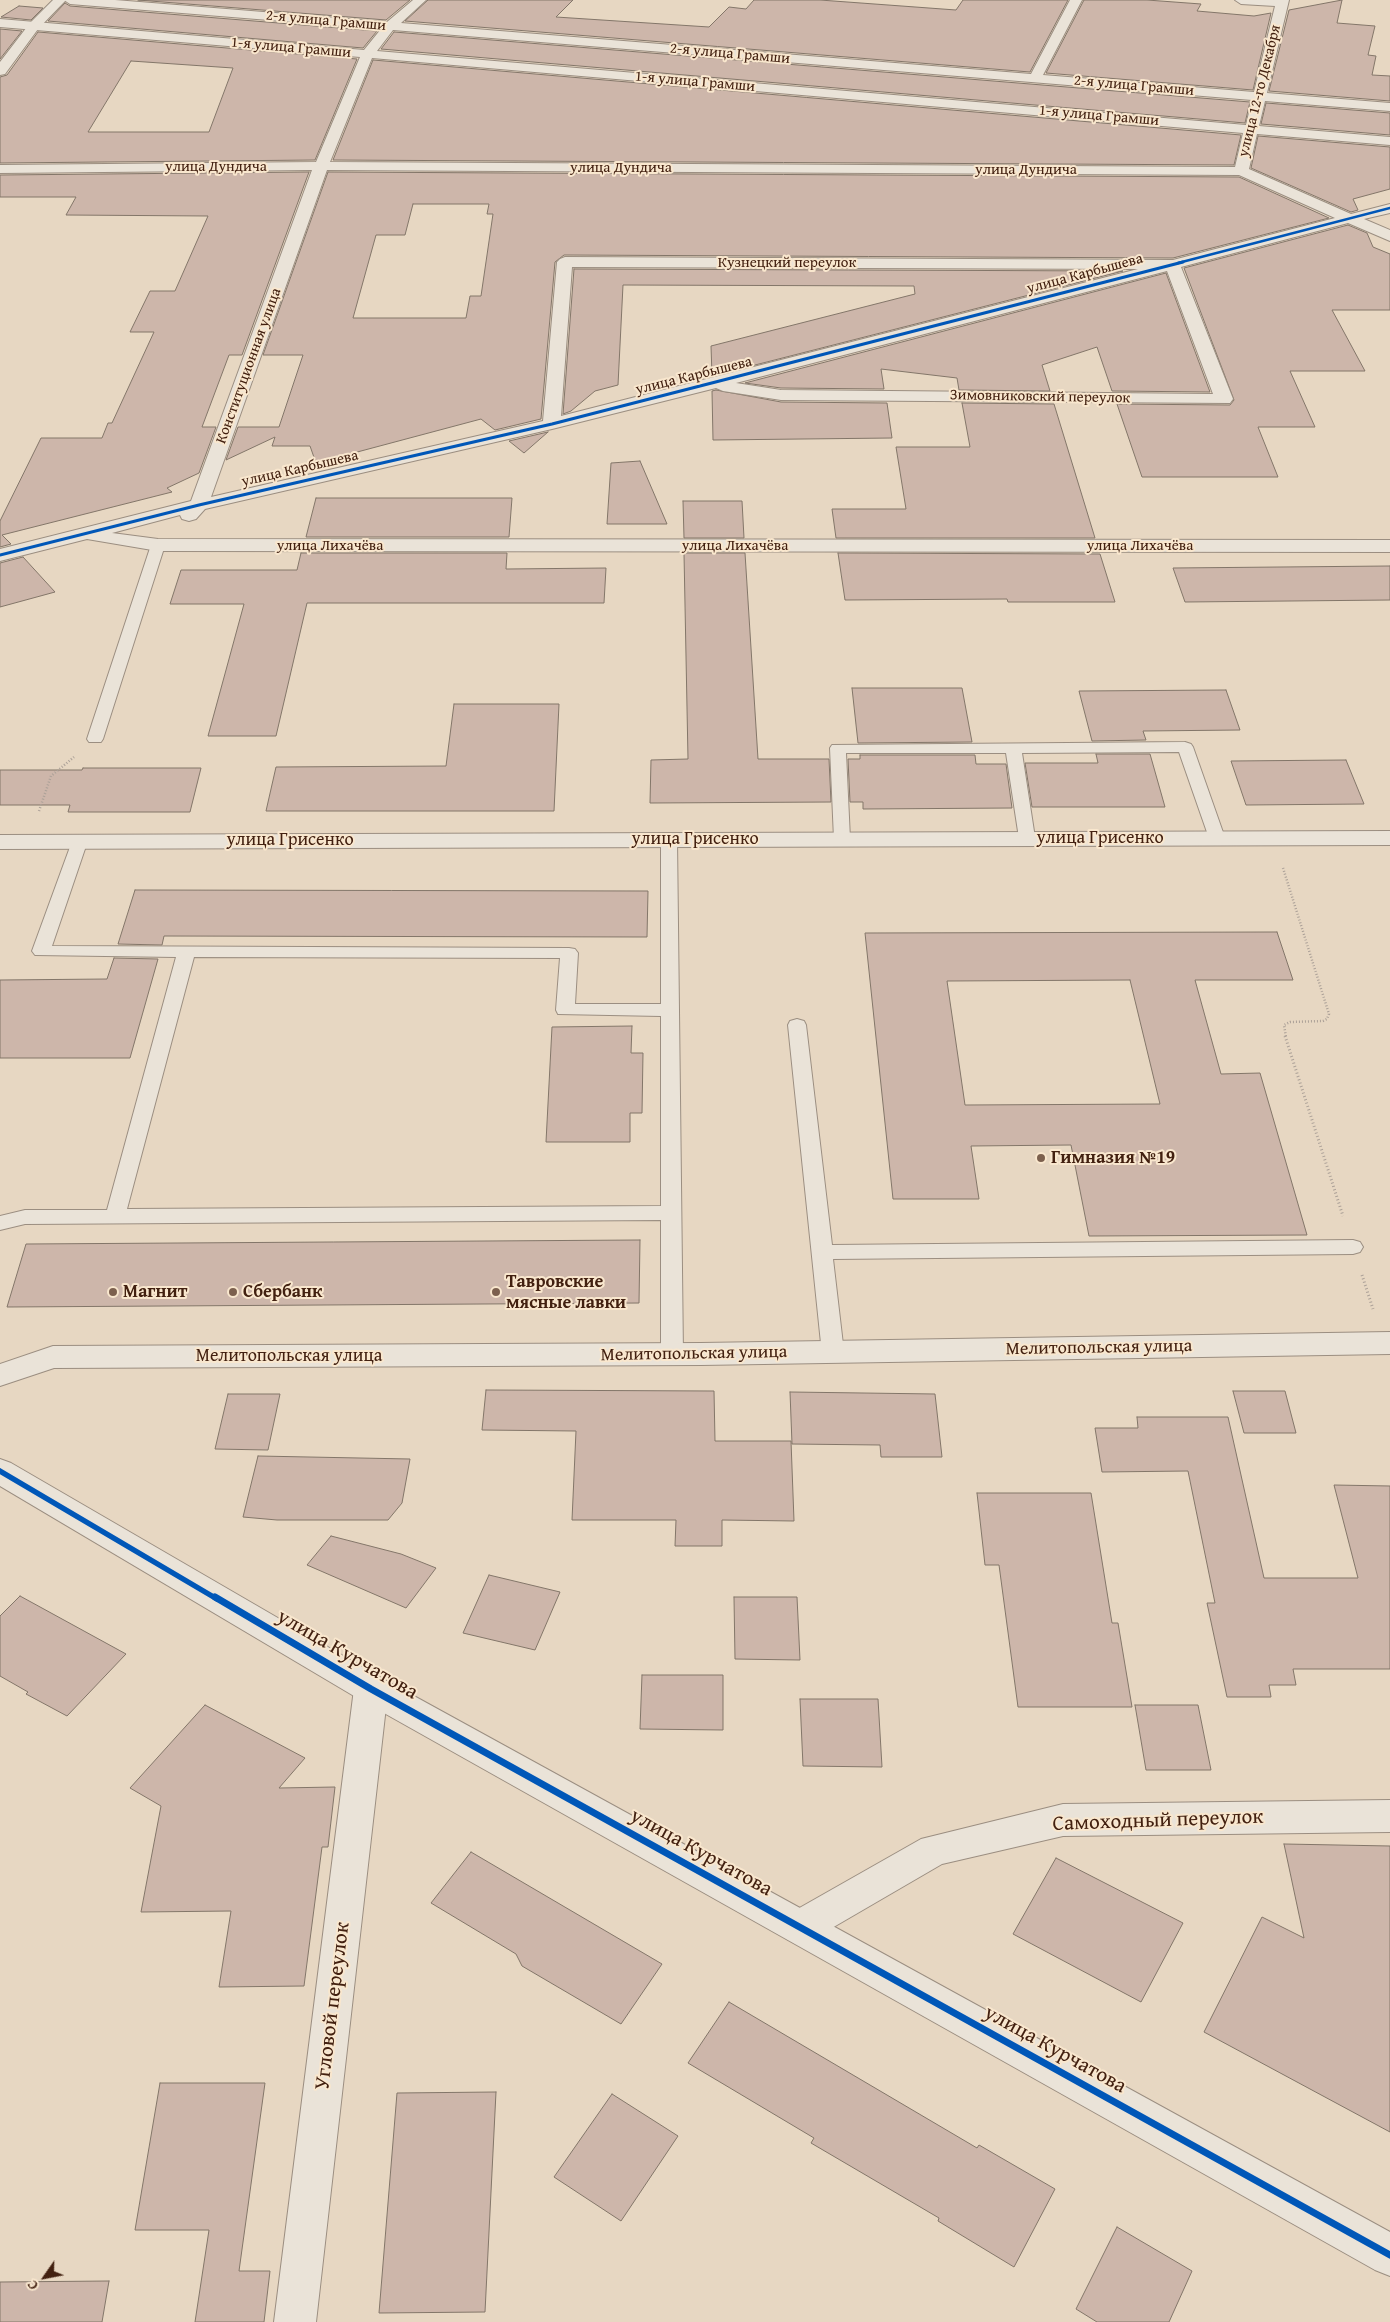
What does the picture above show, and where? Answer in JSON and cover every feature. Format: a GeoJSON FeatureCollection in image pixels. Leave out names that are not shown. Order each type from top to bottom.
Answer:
{"type":"FeatureCollection","features":[{"type":"Feature","properties":{"kind":"street"},"geometry":{"type":"LineString","coordinates":[[0,70],[34,26],[60,0]]}},
{"type":"Feature","properties":{"kind":"street","name":"2-я улица Грамши"},"geometry":{"type":"LineString","coordinates":[[70,0],[1390,107]]}},
{"type":"Feature","properties":{"kind":"street","name":"Конституционная улица"},"geometry":{"type":"LineString","coordinates":[[170,534],[199,505],[321,166],[367,55],[390,26],[420,0]]}},
{"type":"Feature","properties":{"kind":"street"},"geometry":{"type":"LineString","coordinates":[[1035,78],[1076,0]]}},
{"type":"Feature","properties":{"kind":"street"},"geometry":{"type":"LineString","coordinates":[[1241,0],[1282,2]]}},
{"type":"Feature","properties":{"kind":"street","name":"улица 12-го Декабря"},"geometry":{"type":"LineString","coordinates":[[1282,2],[1241,171],[1390,236]]}},
{"type":"Feature","properties":{"kind":"street","name":"1-я улица Грамши"},"geometry":{"type":"LineString","coordinates":[[0,24],[1390,141]]}},
{"type":"Feature","properties":{"kind":"street","name":"улица Дундича"},"geometry":{"type":"LineString","coordinates":[[0,169],[321,166],[1241,171]]}},
{"type":"Feature","properties":{"kind":"street","name":"улица Карбышева"},"geometry":{"type":"LineString","coordinates":[[0,555],[199,505],[552,424],[1390,208]]}},
{"type":"Feature","properties":{"kind":"street","name":"Кузнецкий переулок"},"geometry":{"type":"LineString","coordinates":[[552,424],[565,262],[1172,264]]}},
{"type":"Feature","properties":{"kind":"street","name":"Зимовниковский переулок"},"geometry":{"type":"LineString","coordinates":[[712,384],[781,395],[1224,399],[1172,264]]}},
{"type":"Feature","properties":{"kind":"street","name":"улица Лихачёва"},"geometry":{"type":"LineString","coordinates":[[81,535],[170,534],[1390,546]]}},
{"type":"Feature","properties":{"kind":"street","name":"улица Грисенко"},"geometry":{"type":"LineString","coordinates":[[0,842],[80,840],[1390,838]]}},
{"type":"Feature","properties":{"kind":"street","name":"Мелитопольская улица"},"geometry":{"type":"LineString","coordinates":[[0,1375],[53,1357],[672,1355],[1387,1343]]}},
{"type":"Feature","properties":{"kind":"street","name":"улица Курчатова"},"geometry":{"type":"LineString","coordinates":[[0,1471],[371,1689],[1390,2255]]}},
{"type":"Feature","properties":{"kind":"street","name":"Угловой переулок"},"geometry":{"type":"LineString","coordinates":[[295,2322],[371,1689]]}},
{"type":"Feature","properties":{"kind":"street","name":"Самоходный переулок"},"geometry":{"type":"LineString","coordinates":[[800,1927],[934,1850],[1063,1820],[1390,1816]]}},
{"type":"Feature","properties":{"kind":"lane","name":"Конституционная улица"},"geometry":{"type":"LineString","coordinates":[[95,739],[170,534]]}},
{"type":"Feature","properties":{"kind":"lane"},"geometry":{"type":"LineString","coordinates":[[842,839],[838,748],[1185,747],[1217,838]]}},
{"type":"Feature","properties":{"kind":"lane"},"geometry":{"type":"LineString","coordinates":[[1013,748],[1027,838]]}},
{"type":"Feature","properties":{"kind":"lane"},"geometry":{"type":"LineString","coordinates":[[669,839],[672,1355]]}},
{"type":"Feature","properties":{"kind":"lane"},"geometry":{"type":"LineString","coordinates":[[80,840],[40,952],[569,953],[565,1010],[670,1010]]}},
{"type":"Feature","properties":{"kind":"lane"},"geometry":{"type":"LineString","coordinates":[[115,1217],[186,952]]}},
{"type":"Feature","properties":{"kind":"lane"},"geometry":{"type":"LineString","coordinates":[[797,1026],[833,1353]]}},
{"type":"Feature","properties":{"kind":"lane"},"geometry":{"type":"LineString","coordinates":[[0,1223],[26,1217],[672,1214]]}},
{"type":"Feature","properties":{"kind":"lane"},"geometry":{"type":"LineString","coordinates":[[822,1252],[1353,1248]]}},
{"type":"Feature","properties":{"kind":"path"},"geometry":{"type":"LineString","coordinates":[[28,842],[51,776],[95,739]]}},
{"type":"Feature","properties":{"kind":"path"},"geometry":{"type":"LineString","coordinates":[[1274,838],[1329,1014],[1327,1019],[1323,1021],[1290,1022],[1284,1025],[1283,1029],[1353,1248],[1387,1343]]}},
{"type":"Feature","properties":{"kind":"building"},"geometry":{"type":"Polygon","coordinates":[[[138,0],[410,0],[386,20],[138,0]]]}},
{"type":"Feature","properties":{"kind":"building"},"geometry":{"type":"Polygon","coordinates":[[[428,0],[573,0],[556,17],[709,27],[729,7],[746,9],[754,0],[820,0],[956,10],[963,0],[1068,0],[1030,72],[405,21],[428,0]]]}},
{"type":"Feature","properties":{"kind":"building"},"geometry":{"type":"Polygon","coordinates":[[[1084,0],[1147,0],[1201,4],[1197,11],[1254,16],[1271,13],[1253,90],[1046,73],[1084,0]]]}},
{"type":"Feature","properties":{"kind":"building"},"geometry":{"type":"Polygon","coordinates":[[[1342,0],[1337,23],[1375,26],[1368,55],[1376,56],[1372,75],[1390,76],[1390,101],[1269,91],[1289,10],[1342,0]]]}},
{"type":"Feature","properties":{"kind":"building"},"geometry":{"type":"Polygon","coordinates":[[[65,3],[70,6],[377,31],[363,48],[48,21],[65,3]]]}},
{"type":"Feature","properties":{"kind":"building"},"geometry":{"type":"Polygon","coordinates":[[[19,6],[43,8],[31,20],[1,17],[19,6]]]}},
{"type":"Feature","properties":{"kind":"building"},"geometry":{"type":"Polygon","coordinates":[[[0,29],[22,31],[0,59],[0,29]]]}},
{"type":"Feature","properties":{"kind":"building"},"geometry":{"type":"Polygon","coordinates":[[[38,32],[357,59],[315,160],[0,163],[0,77],[7,75],[38,32]],[[131,61],[88,132],[209,132],[233,68],[131,61]]]}},
{"type":"Feature","properties":{"kind":"building"},"geometry":{"type":"Polygon","coordinates":[[[394,32],[1250,102],[1245,123],[381,49],[394,32]]]}},
{"type":"Feature","properties":{"kind":"building"},"geometry":{"type":"Polygon","coordinates":[[[373,60],[1241,135],[1234,165],[333,160],[373,60]]]}},
{"type":"Feature","properties":{"kind":"building"},"geometry":{"type":"Polygon","coordinates":[[[1266,103],[1390,113],[1390,135],[1261,124],[1266,103]]]}},
{"type":"Feature","properties":{"kind":"building"},"geometry":{"type":"Polygon","coordinates":[[[1258,136],[1390,147],[1390,189],[1353,199],[1358,210],[1351,212],[1251,168],[1258,136]]]}},
{"type":"Feature","properties":{"kind":"building"},"geometry":{"type":"Polygon","coordinates":[[[309,172],[242,355],[229,355],[202,427],[216,427],[199,473],[167,488],[172,492],[2,535],[11,544],[0,547],[0,521],[41,438],[102,438],[108,423],[112,423],[154,332],[130,332],[150,291],[175,291],[208,216],[66,215],[76,197],[0,197],[0,175],[309,172]]]}},
{"type":"Feature","properties":{"kind":"building"},"geometry":{"type":"Polygon","coordinates":[[[328,172],[1239,177],[1329,218],[1173,258],[564,255],[555,262],[541,419],[495,430],[481,419],[316,463],[310,446],[272,446],[275,437],[226,460],[238,427],[279,427],[303,355],[263,355],[328,172]],[[413,204],[405,235],[376,235],[353,318],[466,318],[470,296],[481,296],[493,214],[487,214],[489,204],[413,204]]]}},
{"type":"Feature","properties":{"kind":"building"},"geometry":{"type":"Polygon","coordinates":[[[1348,225],[1367,233],[1373,247],[1390,254],[1390,310],[1332,310],[1365,371],[1290,371],[1315,427],[1258,427],[1278,477],[1142,477],[1117,404],[1230,405],[1234,400],[1184,268],[1348,225]]]}},
{"type":"Feature","properties":{"kind":"building"},"geometry":{"type":"Polygon","coordinates":[[[574,269],[1123,271],[712,376],[711,346],[915,294],[914,286],[623,285],[618,385],[595,391],[571,411],[563,414],[574,269]]]}},
{"type":"Feature","properties":{"kind":"building"},"geometry":{"type":"Polygon","coordinates":[[[1166,273],[1210,392],[1112,391],[1097,347],[1042,365],[1050,391],[959,390],[957,378],[881,369],[884,389],[781,388],[745,383],[1166,273]]]}},
{"type":"Feature","properties":{"kind":"building"},"geometry":{"type":"Polygon","coordinates":[[[716,390],[781,402],[887,403],[892,438],[713,440],[712,391],[716,390]]]}},
{"type":"Feature","properties":{"kind":"building"},"geometry":{"type":"Polygon","coordinates":[[[962,403],[1054,404],[1095,538],[836,538],[832,509],[906,509],[896,447],[970,447],[962,403]]]}},
{"type":"Feature","properties":{"kind":"building"},"geometry":{"type":"Polygon","coordinates":[[[548,432],[524,453],[509,441],[548,432]]]}},
{"type":"Feature","properties":{"kind":"building"},"geometry":{"type":"Polygon","coordinates":[[[640,461],[667,524],[607,524],[611,463],[640,461]]]}},
{"type":"Feature","properties":{"kind":"building"},"geometry":{"type":"Polygon","coordinates":[[[316,498],[512,498],[509,537],[306,537],[316,498]]]}},
{"type":"Feature","properties":{"kind":"building"},"geometry":{"type":"Polygon","coordinates":[[[683,501],[742,501],[744,538],[684,538],[683,501]]]}},
{"type":"Feature","properties":{"kind":"building"},"geometry":{"type":"Polygon","coordinates":[[[301,553],[507,553],[506,569],[606,568],[604,603],[307,603],[276,736],[208,736],[244,604],[170,604],[181,570],[297,570],[301,553]]]}},
{"type":"Feature","properties":{"kind":"building"},"geometry":{"type":"Polygon","coordinates":[[[684,553],[745,553],[758,759],[829,759],[831,802],[650,803],[651,760],[688,759],[684,553]]]}},
{"type":"Feature","properties":{"kind":"building"},"geometry":{"type":"Polygon","coordinates":[[[838,553],[1100,554],[1115,602],[1008,602],[1007,599],[845,600],[838,553]]]}},
{"type":"Feature","properties":{"kind":"building"},"geometry":{"type":"Polygon","coordinates":[[[23,557],[55,592],[0,607],[0,563],[23,557]]]}},
{"type":"Feature","properties":{"kind":"building"},"geometry":{"type":"Polygon","coordinates":[[[1390,566],[1390,600],[1185,602],[1173,568],[1390,566]]]}},
{"type":"Feature","properties":{"kind":"building"},"geometry":{"type":"Polygon","coordinates":[[[852,688],[962,688],[972,742],[858,743],[852,688]]]}},
{"type":"Feature","properties":{"kind":"building"},"geometry":{"type":"Polygon","coordinates":[[[1226,690],[1240,730],[1143,731],[1146,740],[1092,741],[1079,691],[1226,690]]]}},
{"type":"Feature","properties":{"kind":"building"},"geometry":{"type":"Polygon","coordinates":[[[454,704],[559,704],[554,811],[266,811],[276,767],[446,766],[454,704]]]}},
{"type":"Feature","properties":{"kind":"building"},"geometry":{"type":"Polygon","coordinates":[[[1096,754],[1150,754],[1165,807],[1032,807],[1025,763],[1098,763],[1096,754]]]}},
{"type":"Feature","properties":{"kind":"building"},"geometry":{"type":"Polygon","coordinates":[[[860,755],[975,755],[976,764],[1006,764],[1012,808],[863,809],[863,802],[850,802],[848,759],[860,759],[860,755]]]}},
{"type":"Feature","properties":{"kind":"building"},"geometry":{"type":"Polygon","coordinates":[[[1346,760],[1364,804],[1246,805],[1231,761],[1346,760]]]}},
{"type":"Feature","properties":{"kind":"building"},"geometry":{"type":"Polygon","coordinates":[[[83,768],[201,768],[190,812],[68,812],[70,805],[0,805],[0,770],[82,770],[83,768]]]}},
{"type":"Feature","properties":{"kind":"building"},"geometry":{"type":"Polygon","coordinates":[[[135,890],[648,891],[647,937],[164,936],[162,945],[118,944],[135,890]]]}},
{"type":"Feature","properties":{"kind":"building"},"geometry":{"type":"Polygon","coordinates":[[[1277,932],[1293,980],[1195,980],[1221,1074],[1260,1073],[1307,1235],[1089,1236],[1071,1145],[971,1146],[979,1199],[893,1199],[865,933],[1277,932]],[[1130,980],[947,981],[965,1105],[1160,1104],[1130,980]]]}},
{"type":"Feature","properties":{"kind":"building"},"geometry":{"type":"Polygon","coordinates":[[[114,958],[158,959],[130,1058],[0,1058],[0,980],[107,979],[114,958]]]}},
{"type":"Feature","properties":{"kind":"building"},"geometry":{"type":"Polygon","coordinates":[[[632,1026],[631,1053],[643,1053],[642,1113],[630,1113],[630,1142],[546,1142],[552,1027],[632,1026]]]}},
{"type":"Feature","properties":{"kind":"building"},"geometry":{"type":"Polygon","coordinates":[[[640,1240],[639,1303],[7,1307],[26,1244],[640,1240]]]}},
{"type":"Feature","properties":{"kind":"building"},"geometry":{"type":"Polygon","coordinates":[[[486,1390],[714,1391],[715,1441],[791,1441],[794,1521],[722,1520],[722,1546],[675,1546],[676,1520],[572,1520],[576,1431],[482,1430],[486,1390]]]}},
{"type":"Feature","properties":{"kind":"building"},"geometry":{"type":"Polygon","coordinates":[[[1233,1391],[1285,1391],[1296,1433],[1244,1433],[1233,1391]]]}},
{"type":"Feature","properties":{"kind":"building"},"geometry":{"type":"Polygon","coordinates":[[[790,1392],[935,1394],[942,1457],[881,1457],[880,1445],[792,1444],[790,1392]]]}},
{"type":"Feature","properties":{"kind":"building"},"geometry":{"type":"Polygon","coordinates":[[[228,1394],[280,1394],[268,1450],[215,1449],[228,1394]]]}},
{"type":"Feature","properties":{"kind":"building"},"geometry":{"type":"Polygon","coordinates":[[[1137,1417],[1228,1417],[1264,1578],[1358,1578],[1334,1485],[1390,1486],[1390,1669],[1293,1669],[1296,1685],[1269,1685],[1271,1697],[1227,1697],[1207,1603],[1215,1603],[1188,1471],[1102,1472],[1095,1428],[1138,1428],[1137,1417]]]}},
{"type":"Feature","properties":{"kind":"building"},"geometry":{"type":"Polygon","coordinates":[[[258,1456],[410,1459],[402,1503],[388,1520],[277,1520],[243,1517],[258,1456]]]}},
{"type":"Feature","properties":{"kind":"building"},"geometry":{"type":"Polygon","coordinates":[[[977,1493],[1091,1493],[1112,1623],[1118,1623],[1132,1707],[1018,1707],[999,1565],[985,1565],[977,1493]]]}},
{"type":"Feature","properties":{"kind":"building"},"geometry":{"type":"Polygon","coordinates":[[[331,1536],[401,1554],[436,1568],[406,1608],[307,1565],[331,1536]]]}},
{"type":"Feature","properties":{"kind":"building"},"geometry":{"type":"Polygon","coordinates":[[[489,1575],[560,1592],[535,1650],[463,1633],[489,1575]]]}},
{"type":"Feature","properties":{"kind":"building"},"geometry":{"type":"Polygon","coordinates":[[[20,1596],[126,1654],[67,1716],[26,1694],[28,1692],[0,1676],[0,1616],[20,1596]]]}},
{"type":"Feature","properties":{"kind":"building"},"geometry":{"type":"Polygon","coordinates":[[[734,1597],[797,1597],[800,1660],[735,1659],[734,1597]]]}},
{"type":"Feature","properties":{"kind":"building"},"geometry":{"type":"Polygon","coordinates":[[[642,1675],[723,1675],[723,1730],[640,1729],[642,1675]]]}},
{"type":"Feature","properties":{"kind":"building"},"geometry":{"type":"Polygon","coordinates":[[[800,1699],[878,1699],[882,1767],[803,1766],[800,1699]]]}},
{"type":"Feature","properties":{"kind":"building"},"geometry":{"type":"Polygon","coordinates":[[[205,1705],[305,1758],[279,1788],[335,1787],[328,1847],[322,1847],[304,1986],[219,1987],[231,1911],[141,1912],[161,1806],[130,1788],[205,1705]]]}},
{"type":"Feature","properties":{"kind":"building"},"geometry":{"type":"Polygon","coordinates":[[[1135,1705],[1198,1705],[1211,1770],[1146,1770],[1135,1705]]]}},
{"type":"Feature","properties":{"kind":"building"},"geometry":{"type":"Polygon","coordinates":[[[1284,1844],[1390,1846],[1390,2132],[1204,2032],[1262,1917],[1304,1938],[1284,1844]]]}},
{"type":"Feature","properties":{"kind":"building"},"geometry":{"type":"Polygon","coordinates":[[[471,1852],[662,1964],[621,2024],[522,1966],[516,1954],[431,1903],[471,1852]]]}},
{"type":"Feature","properties":{"kind":"building"},"geometry":{"type":"Polygon","coordinates":[[[1056,1858],[1183,1923],[1141,2002],[1013,1934],[1056,1858]]]}},
{"type":"Feature","properties":{"kind":"building"},"geometry":{"type":"Polygon","coordinates":[[[729,2002],[977,2148],[979,2145],[1055,2189],[1014,2267],[938,2221],[939,2218],[811,2143],[814,2138],[688,2063],[729,2002]]]}},
{"type":"Feature","properties":{"kind":"building"},"geometry":{"type":"Polygon","coordinates":[[[160,2083],[265,2083],[239,2271],[270,2271],[264,2322],[195,2322],[209,2230],[135,2230],[160,2083]]]}},
{"type":"Feature","properties":{"kind":"building"},"geometry":{"type":"Polygon","coordinates":[[[496,2092],[485,2312],[379,2313],[397,2093],[496,2092]]]}},
{"type":"Feature","properties":{"kind":"building"},"geometry":{"type":"Polygon","coordinates":[[[612,2094],[678,2136],[621,2221],[554,2177],[612,2094]]]}},
{"type":"Feature","properties":{"kind":"building"},"geometry":{"type":"Polygon","coordinates":[[[1117,2227],[1192,2271],[1169,2322],[1097,2322],[1076,2309],[1117,2227]]]}},
{"type":"Feature","properties":{"kind":"building"},"geometry":{"type":"Polygon","coordinates":[[[109,2281],[102,2322],[0,2322],[0,2282],[109,2281]]]}},
{"type":"Feature","properties":{"kind":"cycle path"},"geometry":{"type":"LineString","coordinates":[[0,555],[199,505],[552,424],[1390,208]]}},
{"type":"Feature","properties":{"kind":"cycle path"},"geometry":{"type":"LineString","coordinates":[[0,1471],[371,1689],[1390,2255]]}},
{"type":"Feature","properties":{"kind":"place","name":"Гимназия №19"},"geometry":{"type":"Point","coordinates":[1041,1158]}},
{"type":"Feature","properties":{"kind":"place","name":"Магнит"},"geometry":{"type":"Point","coordinates":[113,1292]}},
{"type":"Feature","properties":{"kind":"place","name":"Сбербанк"},"geometry":{"type":"Point","coordinates":[233,1292]}},
{"type":"Feature","properties":{"kind":"place","name":"Тавровские мясные лавки"},"geometry":{"type":"Point","coordinates":[496,1292]}}]}
